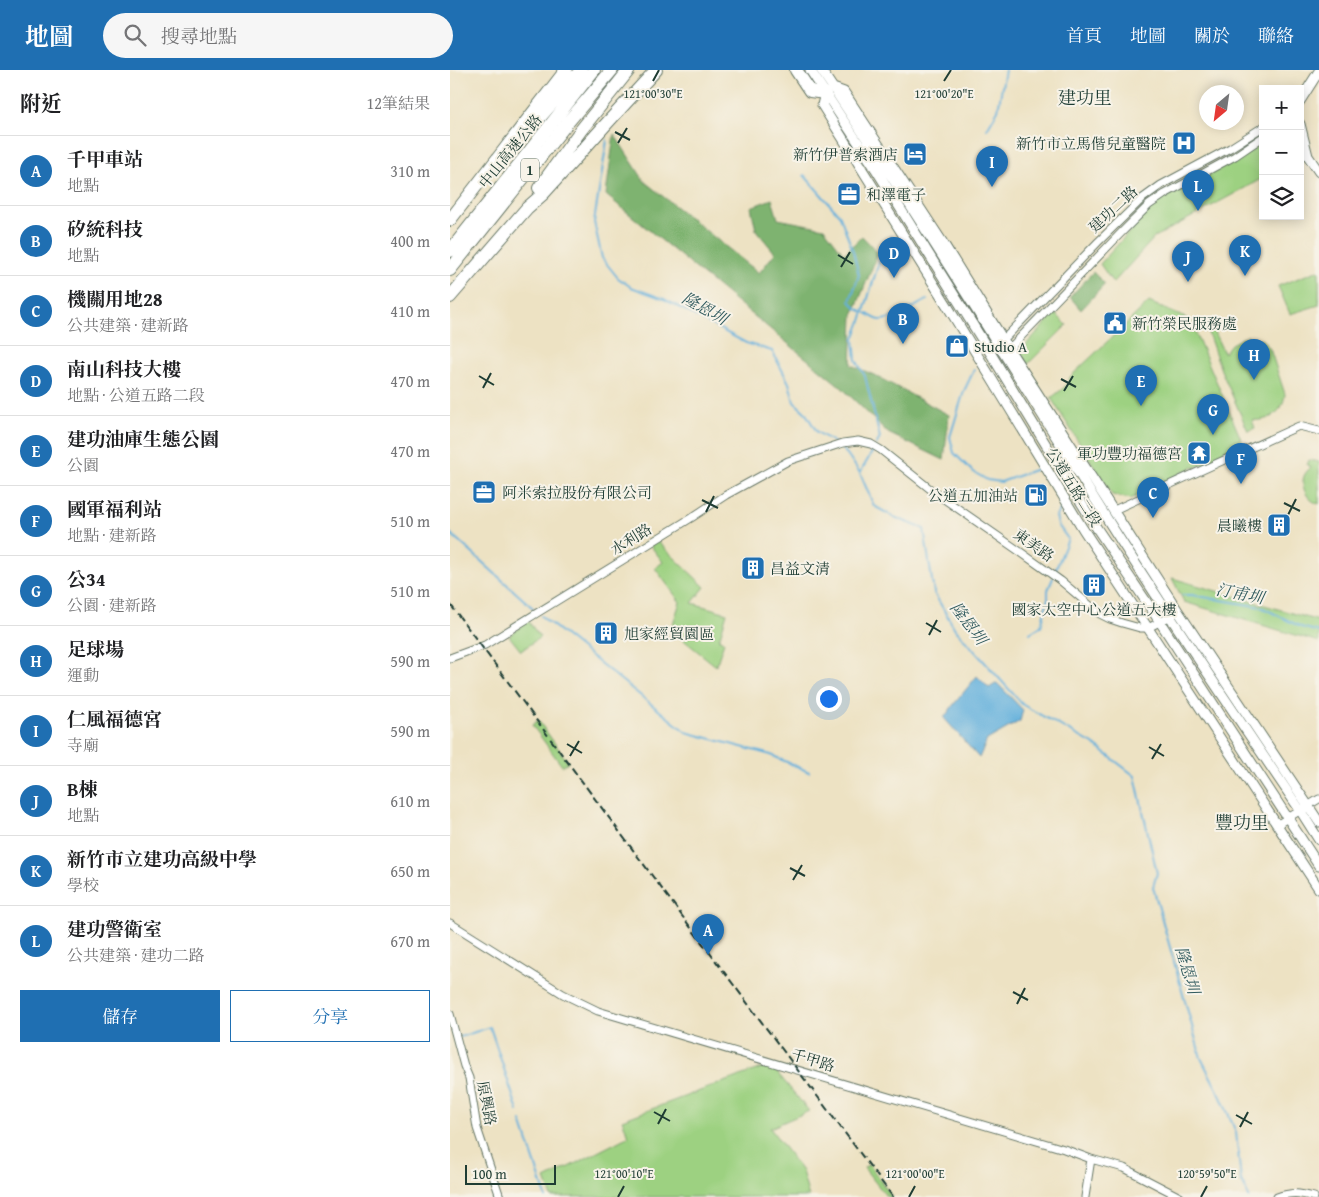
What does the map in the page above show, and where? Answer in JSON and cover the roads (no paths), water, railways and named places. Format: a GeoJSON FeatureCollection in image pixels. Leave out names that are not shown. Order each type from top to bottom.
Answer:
{"type":"FeatureCollection","features":[{"type":"Feature","properties":{"kind":"highway"},"geometry":{"type":"LineString","coordinates":[[450,220],[566,70]]}},
{"type":"Feature","properties":{"kind":"highway"},"geometry":{"type":"LineString","coordinates":[[483,177],[581,70]]}},
{"type":"Feature","properties":{"kind":"highway","name":"中山高速公路"},"geometry":{"type":"LineString","coordinates":[[450,252],[594,70]]}},
{"type":"Feature","properties":{"kind":"highway","name":"中山高速公路"},"geometry":{"type":"LineString","coordinates":[[450,270],[612,70]]}},
{"type":"Feature","properties":{"kind":"highway"},"geometry":{"type":"LineString","coordinates":[[528,208],[537,191],[581,130],[629,70]]}},
{"type":"Feature","properties":{"kind":"highway"},"geometry":{"type":"LineString","coordinates":[[450,297],[528,208],[656,70]]}},
{"type":"Feature","properties":{"kind":"highway"},"geometry":{"type":"LineString","coordinates":[[796,70],[810,91],[829,90]]}},
{"type":"Feature","properties":{"kind":"street","name":"公道五路二段"},"geometry":{"type":"LineString","coordinates":[[810,70],[829,90],[948,265],[1170,617],[1304,807],[1319,822]]}},
{"type":"Feature","properties":{"kind":"street","name":"公道五路二段"},"geometry":{"type":"LineString","coordinates":[[821,70],[829,90],[877,170],[992,354],[1096,526],[1319,866]]}},
{"type":"Feature","properties":{"kind":"street"},"geometry":{"type":"LineString","coordinates":[[1304,94],[1317,72]]}},
{"type":"Feature","properties":{"kind":"street","name":"公道五路二段"},"geometry":{"type":"LineString","coordinates":[[829,90],[822,105],[1084,529],[1319,888]]}},
{"type":"Feature","properties":{"kind":"street","name":"公道五路二段"},"geometry":{"type":"LineString","coordinates":[[829,90],[844,92],[946,246],[1009,349],[1304,807],[1319,840]]}},
{"type":"Feature","properties":{"kind":"street","name":"建功二路"},"geometry":{"type":"LineString","coordinates":[[1004,339],[1143,198],[1161,185],[1230,148],[1259,129]]}},
{"type":"Feature","properties":{"kind":"street"},"geometry":{"type":"LineString","coordinates":[[1302,130],[1308,156],[1319,172]]}},
{"type":"Feature","properties":{"kind":"street","name":"建功二路"},"geometry":{"type":"LineString","coordinates":[[1009,349],[1114,239],[1149,206],[1165,194],[1235,156],[1259,140]]}},
{"type":"Feature","properties":{"kind":"street"},"geometry":{"type":"LineString","coordinates":[[958,323],[992,354]]}},
{"type":"Feature","properties":{"kind":"street"},"geometry":{"type":"LineString","coordinates":[[1114,510],[1299,426],[1319,432]]}},
{"type":"Feature","properties":{"kind":"street","name":"水利路"},"geometry":{"type":"LineString","coordinates":[[450,658],[484,645],[684,523],[726,495],[788,461],[843,443],[858,441],[871,444]]}},
{"type":"Feature","properties":{"kind":"street","name":"東美路"},"geometry":{"type":"LineString","coordinates":[[871,444],[934,492],[1054,576],[1100,614],[1122,623],[1140,628],[1148,628]]}},
{"type":"Feature","properties":{"kind":"street"},"geometry":{"type":"LineString","coordinates":[[1148,628],[1178,611]]}},
{"type":"Feature","properties":{"kind":"street"},"geometry":{"type":"LineString","coordinates":[[1278,824],[1319,799]]}},
{"type":"Feature","properties":{"kind":"street","name":"千甲路"},"geometry":{"type":"LineString","coordinates":[[450,923],[563,994],[598,1011],[1006,1131],[1124,1168],[1180,1197]]}},
{"type":"Feature","properties":{"kind":"street","name":"原興路"},"geometry":{"type":"LineString","coordinates":[[450,1014],[469,1078],[477,1128],[500,1197]]}},
{"type":"Feature","properties":{"kind":"street"},"geometry":{"type":"LineString","coordinates":[[1085,1197],[1091,1159]]}},
{"type":"Feature","properties":{"kind":"street"},"geometry":{"type":"LineString","coordinates":[[1277,1197],[1291,1192],[1314,1197]]}},
{"type":"Feature","properties":{"kind":"water"},"geometry":{"type":"Polygon","coordinates":[[[977,676],[989,688],[997,683],[1023,710],[1020,721],[987,740],[979,758],[944,718],[977,676]]]}},
{"type":"Feature","properties":{"kind":"waterway"},"geometry":{"type":"LineString","coordinates":[[987,129],[998,110],[1005,70]]}},
{"type":"Feature","properties":{"kind":"waterway","name":"隆恩圳"},"geometry":{"type":"LineString","coordinates":[[607,140],[594,222],[602,258],[618,278],[631,287],[664,299],[746,343],[772,351],[789,383],[794,402],[805,412],[817,432],[835,443]]}},
{"type":"Feature","properties":{"kind":"waterway","name":"汀甫圳"},"geometry":{"type":"LineString","coordinates":[[804,175],[840,216],[853,251],[859,275],[850,301],[857,309],[862,311]]}},
{"type":"Feature","properties":{"kind":"waterway"},"geometry":{"type":"LineString","coordinates":[[876,445],[880,438],[865,376],[856,360],[854,339],[883,249],[892,236]]}},
{"type":"Feature","properties":{"kind":"waterway","name":"汀甫圳"},"geometry":{"type":"LineString","coordinates":[[866,313],[877,319],[886,319],[927,300]]}},
{"type":"Feature","properties":{"kind":"waterway","name":"汀甫圳"},"geometry":{"type":"LineString","coordinates":[[974,370],[964,391],[950,437],[954,453],[972,471],[987,480],[1001,482],[1037,469]]}},
{"type":"Feature","properties":{"kind":"waterway","name":"隆恩圳"},"geometry":{"type":"LineString","coordinates":[[839,446],[860,473],[874,506],[894,517],[924,529],[934,593],[955,629],[1023,705],[1093,744],[1135,776],[1157,873],[1153,887],[1201,1058],[1236,1132],[1241,1180],[1249,1197]]}},
{"type":"Feature","properties":{"kind":"waterway"},"geometry":{"type":"LineString","coordinates":[[860,473],[874,449]]}},
{"type":"Feature","properties":{"kind":"waterway"},"geometry":{"type":"LineString","coordinates":[[1054,574],[1068,539],[1058,525],[1056,516],[1062,507]]}},
{"type":"Feature","properties":{"kind":"waterway"},"geometry":{"type":"LineString","coordinates":[[450,533],[534,609]]}},
{"type":"Feature","properties":{"kind":"waterway"},"geometry":{"type":"LineString","coordinates":[[1030,633],[1041,626],[1048,598],[1048,590],[1053,578]]}},
{"type":"Feature","properties":{"kind":"waterway","name":"汀甫圳"},"geometry":{"type":"LineString","coordinates":[[1182,595],[1192,595],[1261,607],[1301,627],[1319,632]]}},
{"type":"Feature","properties":{"kind":"waterway"},"geometry":{"type":"LineString","coordinates":[[541,616],[686,732],[771,755],[809,772]]}},
{"type":"Feature","properties":{"kind":"waterway"},"geometry":{"type":"LineString","coordinates":[[460,1037],[490,1027],[518,1111]]}},
{"type":"Feature","properties":{"kind":"waterway"},"geometry":{"type":"LineString","coordinates":[[521,1121],[546,1197]]}},
{"type":"Feature","properties":{"kind":"railway"},"geometry":{"type":"LineString","coordinates":[[450,604],[893,1197]]}},
{"type":"Feature","properties":{"kind":"place","name":"新竹市立馬偕兒童醫院"},"geometry":{"type":"Point","coordinates":[1184,143]}},
{"type":"Feature","properties":{"kind":"place","name":"新竹伊普索酒店"},"geometry":{"type":"Point","coordinates":[915,154]}},
{"type":"Feature","properties":{"kind":"place","name":"仁風福德宮"},"geometry":{"type":"Point","coordinates":[992,187]}},
{"type":"Feature","properties":{"kind":"place","name":"和澤電子"},"geometry":{"type":"Point","coordinates":[849,194]}},
{"type":"Feature","properties":{"kind":"place","name":"建功警衛室"},"geometry":{"type":"Point","coordinates":[1198,211]}},
{"type":"Feature","properties":{"kind":"place","name":"新竹市立建功高級中學"},"geometry":{"type":"Point","coordinates":[1245,276]}},
{"type":"Feature","properties":{"kind":"place","name":"南山科技大樓"},"geometry":{"type":"Point","coordinates":[894,278]}},
{"type":"Feature","properties":{"kind":"place","name":"B棟"},"geometry":{"type":"Point","coordinates":[1188,282]}},
{"type":"Feature","properties":{"kind":"place","name":"新竹榮民服務處"},"geometry":{"type":"Point","coordinates":[1115,323]}},
{"type":"Feature","properties":{"kind":"place","name":"矽統科技"},"geometry":{"type":"Point","coordinates":[903,344]}},
{"type":"Feature","properties":{"kind":"place","name":"Studio A"},"geometry":{"type":"Point","coordinates":[957,346]}},
{"type":"Feature","properties":{"kind":"place","name":"足球場"},"geometry":{"type":"Point","coordinates":[1254,380]}},
{"type":"Feature","properties":{"kind":"place","name":"建功油庫生態公園"},"geometry":{"type":"Point","coordinates":[1141,406]}},
{"type":"Feature","properties":{"kind":"place","name":"公34"},"geometry":{"type":"Point","coordinates":[1213,435]}},
{"type":"Feature","properties":{"kind":"place","name":"軍功豐功福德宮"},"geometry":{"type":"Point","coordinates":[1199,453]}},
{"type":"Feature","properties":{"kind":"place","name":"國軍福利站"},"geometry":{"type":"Point","coordinates":[1241,484]}},
{"type":"Feature","properties":{"kind":"place","name":"阿米索拉股份有限公司"},"geometry":{"type":"Point","coordinates":[484,492]}},
{"type":"Feature","properties":{"kind":"place","name":"公道五加油站"},"geometry":{"type":"Point","coordinates":[1036,495]}},
{"type":"Feature","properties":{"kind":"place","name":"機關用地28"},"geometry":{"type":"Point","coordinates":[1153,518]}},
{"type":"Feature","properties":{"kind":"place","name":"晨曦樓"},"geometry":{"type":"Point","coordinates":[1279,525]}},
{"type":"Feature","properties":{"kind":"place","name":"昌益文清"},"geometry":{"type":"Point","coordinates":[753,568]}},
{"type":"Feature","properties":{"kind":"place","name":"國家太空中心公道五大樓"},"geometry":{"type":"Point","coordinates":[1094,585]}},
{"type":"Feature","properties":{"kind":"place","name":"旭家經貿園區"},"geometry":{"type":"Point","coordinates":[606,633]}},
{"type":"Feature","properties":{"kind":"place","name":"千甲車站"},"geometry":{"type":"Point","coordinates":[708,955]}},
{"type":"Feature","properties":{"kind":"district","name":"建功里"},"geometry":{"type":"Point","coordinates":[1085,97]}},
{"type":"Feature","properties":{"kind":"district","name":"豐功里"},"geometry":{"type":"Point","coordinates":[1242,822]}}]}
